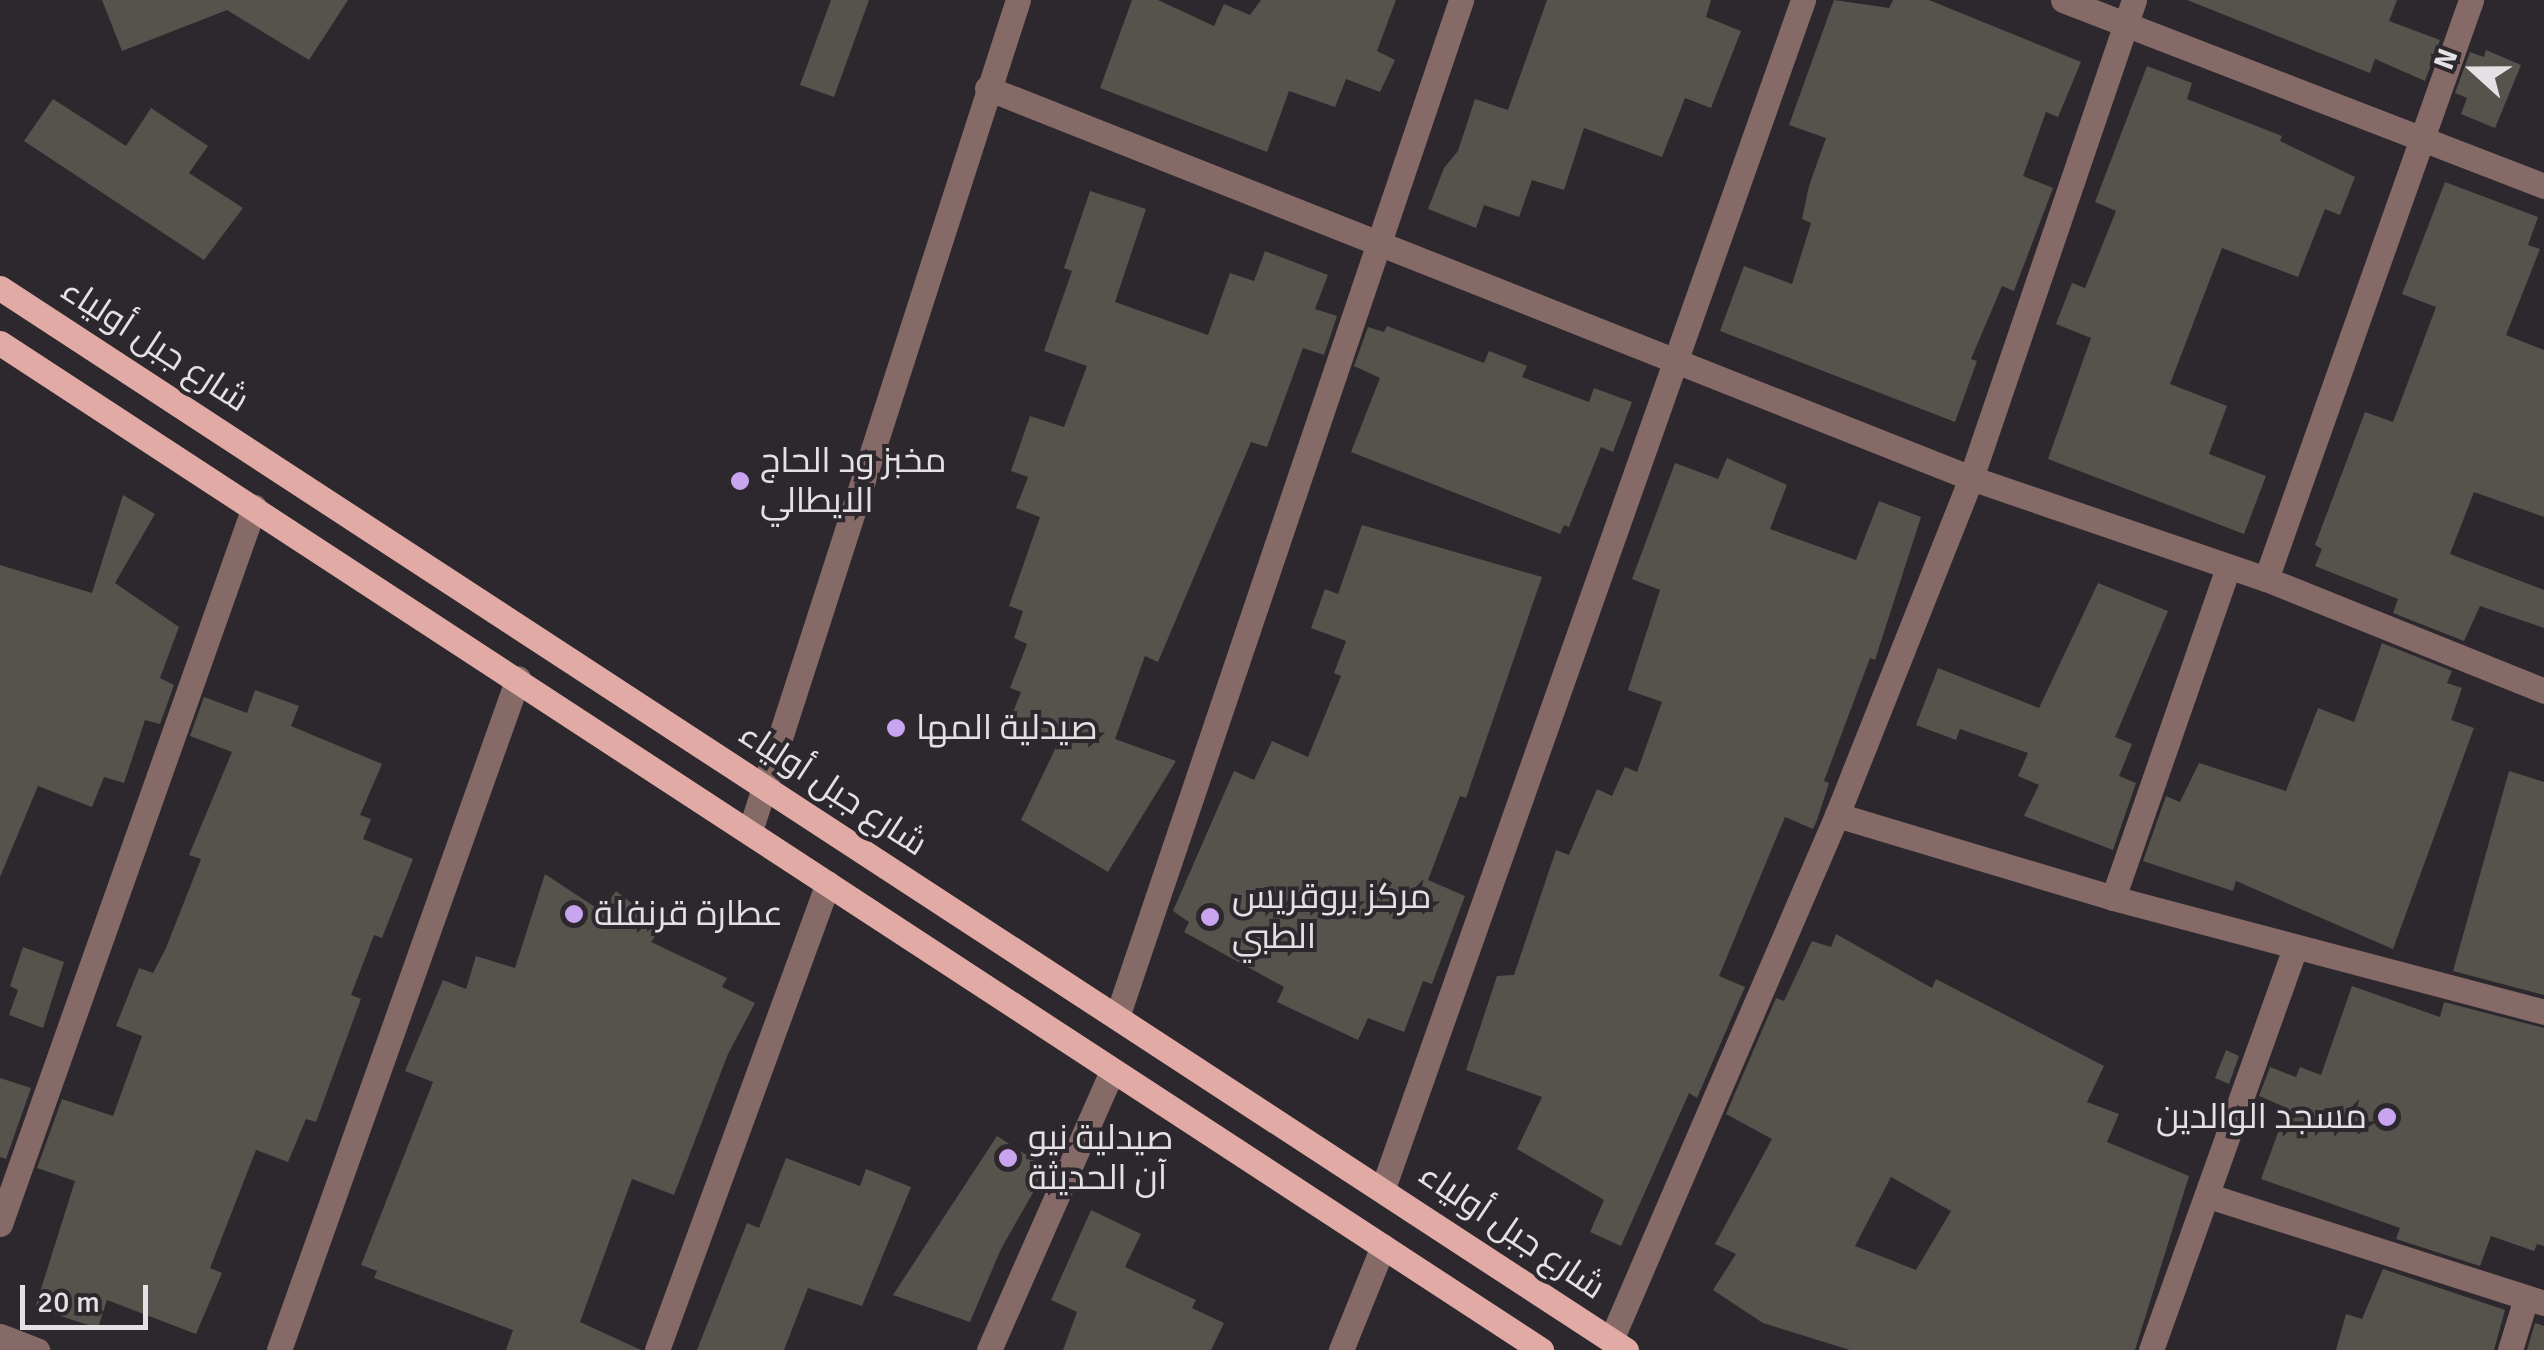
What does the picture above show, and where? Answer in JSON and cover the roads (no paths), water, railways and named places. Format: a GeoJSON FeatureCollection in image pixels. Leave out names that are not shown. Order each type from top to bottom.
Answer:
{"type":"FeatureCollection","features":[{"type":"Feature","properties":{"kind":"main road","name":"شارع جبل أولياء"},"geometry":{"type":"LineString","coordinates":[[0,288],[1384,1188],[1618,1345]]}},
{"type":"Feature","properties":{"kind":"main road"},"geometry":{"type":"LineString","coordinates":[[0,343],[518,678],[1540,1350]]}},
{"type":"Feature","properties":{"kind":"street"},"geometry":{"type":"LineString","coordinates":[[750,831],[1018,0]]}},
{"type":"Feature","properties":{"kind":"street"},"geometry":{"type":"LineString","coordinates":[[1117,1017],[1383,240],[1461,0]]}},
{"type":"Feature","properties":{"kind":"street"},"geometry":{"type":"LineString","coordinates":[[1384,1188],[1804,0]]}},
{"type":"Feature","properties":{"kind":"street"},"geometry":{"type":"LineString","coordinates":[[2063,0],[2544,186]]}},
{"type":"Feature","properties":{"kind":"street"},"geometry":{"type":"LineString","coordinates":[[1618,1345],[1971,478],[2134,0]]}},
{"type":"Feature","properties":{"kind":"street"},"geometry":{"type":"LineString","coordinates":[[2266,579],[2471,0]]}},
{"type":"Feature","properties":{"kind":"street"},"geometry":{"type":"LineString","coordinates":[[987,88],[1383,240],[1673,363],[1971,478],[2266,579],[2544,691]]}},
{"type":"Feature","properties":{"kind":"street"},"geometry":{"type":"LineString","coordinates":[[0,1224],[254,507]]}},
{"type":"Feature","properties":{"kind":"street"},"geometry":{"type":"LineString","coordinates":[[2113,898],[2228,567]]}},
{"type":"Feature","properties":{"kind":"street"},"geometry":{"type":"LineString","coordinates":[[279,1350],[518,678]]}},
{"type":"Feature","properties":{"kind":"street"},"geometry":{"type":"LineString","coordinates":[[1837,815],[2113,898],[2544,1012]]}},
{"type":"Feature","properties":{"kind":"street"},"geometry":{"type":"LineString","coordinates":[[657,1350],[828,883]]}},
{"type":"Feature","properties":{"kind":"street"},"geometry":{"type":"LineString","coordinates":[[2151,1350],[2296,948]]}},
{"type":"Feature","properties":{"kind":"street"},"geometry":{"type":"LineString","coordinates":[[989,1350],[1112,1071]]}},
{"type":"Feature","properties":{"kind":"street"},"geometry":{"type":"LineString","coordinates":[[2208,1196],[2535,1301],[2510,1350]]}},
{"type":"Feature","properties":{"kind":"street"},"geometry":{"type":"LineString","coordinates":[[1341,1350],[1383,1246]]}},
{"type":"Feature","properties":{"kind":"street"},"geometry":{"type":"LineString","coordinates":[[0,1336],[37,1350]]}},
{"type":"Feature","properties":{"kind":"place","name":"مخبز ود الحاج الايطالي"},"geometry":{"type":"Point","coordinates":[740,481]}},
{"type":"Feature","properties":{"kind":"place","name":"صيدلية المها"},"geometry":{"type":"Point","coordinates":[896,728]}},
{"type":"Feature","properties":{"kind":"place","name":"عطارة قرنفلة"},"geometry":{"type":"Point","coordinates":[574,914]}},
{"type":"Feature","properties":{"kind":"place","name":"مركز بروقريس الطبي"},"geometry":{"type":"Point","coordinates":[1210,917]}},
{"type":"Feature","properties":{"kind":"place","name":"مسجد الوالدين"},"geometry":{"type":"Point","coordinates":[2387,1117]}},
{"type":"Feature","properties":{"kind":"place","name":"صيدلية نيو آن الحديثة"},"geometry":{"type":"Point","coordinates":[1008,1158]}}]}
